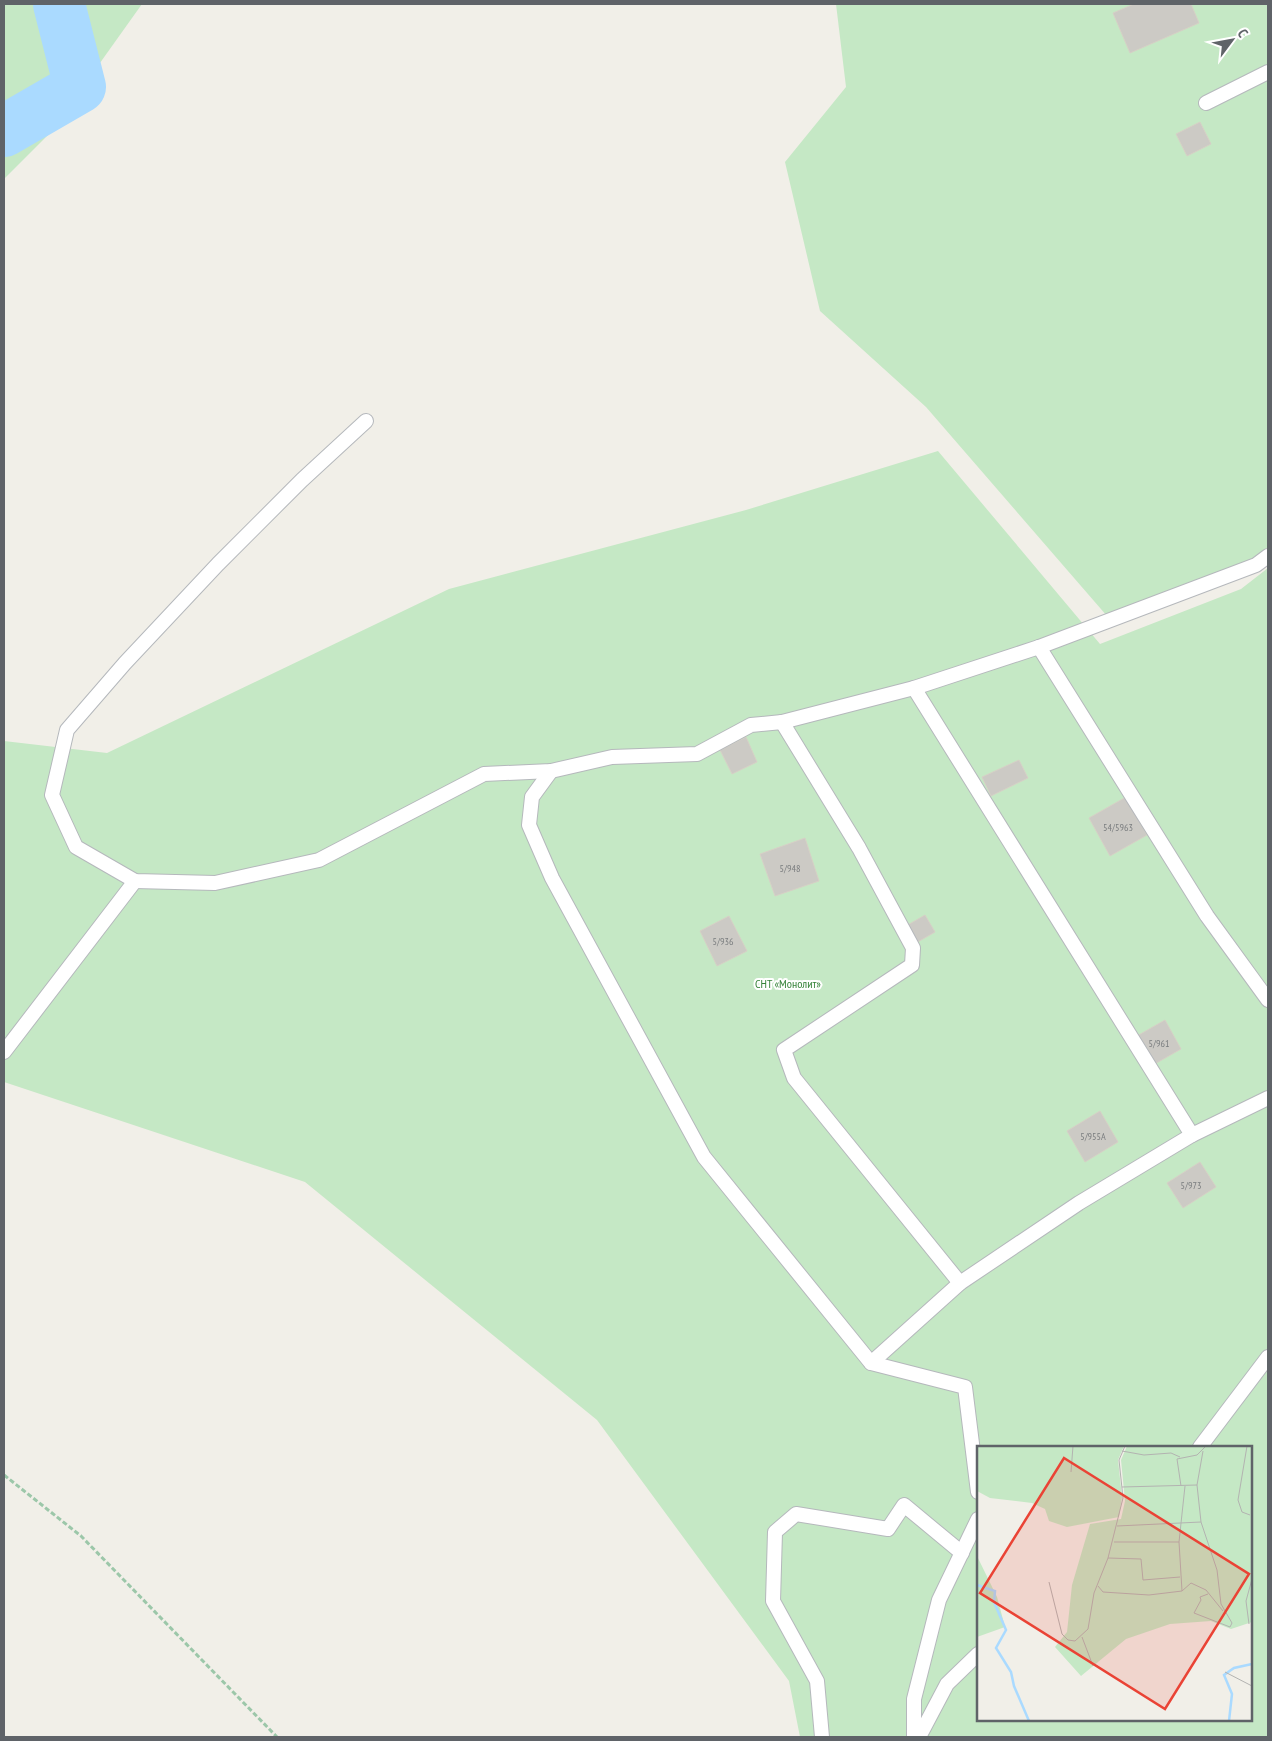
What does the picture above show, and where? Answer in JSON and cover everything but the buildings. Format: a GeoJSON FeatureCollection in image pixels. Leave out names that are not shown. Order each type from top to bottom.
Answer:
{"type":"FeatureCollection","features":[{"type":"Feature","properties":{"kind":"lane"},"geometry":{"type":"LineString","coordinates":[[1206,103],[1268,72]]}},
{"type":"Feature","properties":{"kind":"lane"},"geometry":{"type":"LineString","coordinates":[[366,422],[302,480],[218,564],[125,663],[67,730],[52,795],[76,847],[135,881],[215,882],[319,860],[484,774],[551,771],[612,757],[696,754],[751,725],[782,722],[914,688],[1038,646],[1256,565],[1268,556]]}},
{"type":"Feature","properties":{"kind":"lane"},"geometry":{"type":"LineString","coordinates":[[1038,646],[1207,916],[1268,1000]]}},
{"type":"Feature","properties":{"kind":"lane"},"geometry":{"type":"LineString","coordinates":[[914,688],[1192,1135]]}},
{"type":"Feature","properties":{"kind":"lane"},"geometry":{"type":"LineString","coordinates":[[782,722],[859,848],[913,948],[912,966],[784,1050],[794,1078],[960,1283]]}},
{"type":"Feature","properties":{"kind":"lane"},"geometry":{"type":"LineString","coordinates":[[551,771],[532,798],[529,825],[552,878],[704,1157],[871,1363],[965,1387],[977,1484]]}},
{"type":"Feature","properties":{"kind":"lane"},"geometry":{"type":"LineString","coordinates":[[4,1052],[135,881]]}},
{"type":"Feature","properties":{"kind":"lane"},"geometry":{"type":"LineString","coordinates":[[871,1363],[960,1283],[1079,1203],[1192,1135],[1268,1098]]}},
{"type":"Feature","properties":{"kind":"lane"},"geometry":{"type":"LineString","coordinates":[[1201,1446],[1268,1357]]}},
{"type":"Feature","properties":{"kind":"lane"},"geometry":{"type":"LineString","coordinates":[[822,1737],[817,1681],[773,1601],[775,1532],[796,1514],[888,1529],[904,1505],[962,1552]]}},
{"type":"Feature","properties":{"kind":"lane"},"geometry":{"type":"LineString","coordinates":[[914,1737],[914,1699],[939,1600],[977,1521]]}},
{"type":"Feature","properties":{"kind":"lane"},"geometry":{"type":"LineString","coordinates":[[919,1737],[946,1684],[977,1655]]}},
{"type":"Feature","properties":{"kind":"path"},"geometry":{"type":"LineString","coordinates":[[4,1475],[81,1536],[277,1737]]}},
{"type":"Feature","properties":{"kind":"green space"},"geometry":{"type":"Polygon","coordinates":[[[4,4],[142,4],[50,133],[4,179],[4,4]]]}},
{"type":"Feature","properties":{"kind":"green space"},"geometry":{"type":"Polygon","coordinates":[[[836,4],[1268,4],[1268,547],[1255,558],[1107,616],[926,407],[820,311],[785,162],[846,87],[836,4]]]}},
{"type":"Feature","properties":{"kind":"green space","name":"СНТ «Монолит»"},"geometry":{"type":"Polygon","coordinates":[[[938,451],[1100,644],[1241,589],[1268,568],[1268,1737],[800,1737],[789,1681],[597,1420],[305,1182],[4,1082],[4,741],[107,753],[449,589],[746,510],[938,451]]]}},
{"type":"Feature","properties":{"kind":"waterway"},"geometry":{"type":"LineString","coordinates":[[4,131],[80,87],[59,4]]}}]}
